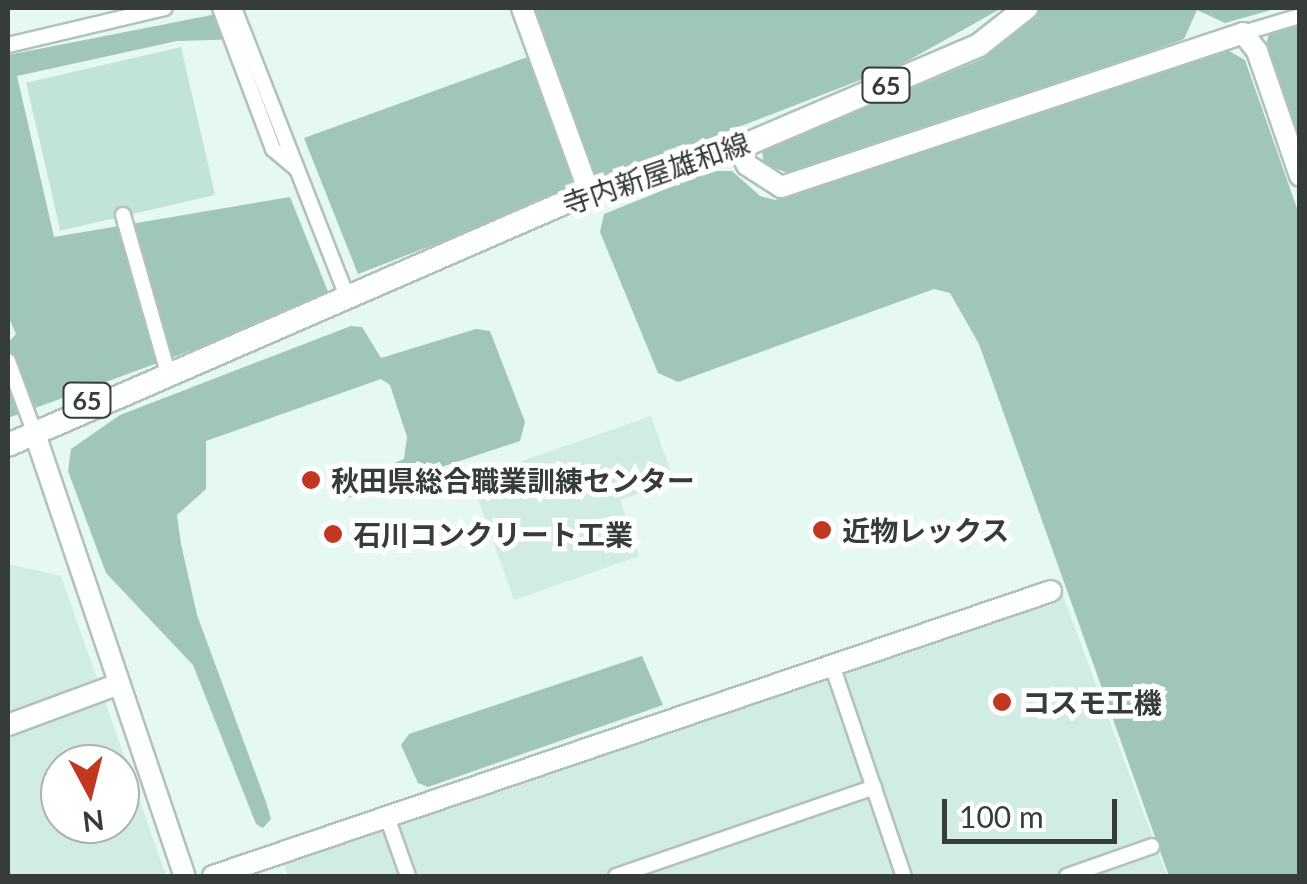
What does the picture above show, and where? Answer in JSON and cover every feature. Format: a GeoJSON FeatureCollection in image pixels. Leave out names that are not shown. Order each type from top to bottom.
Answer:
{"type":"FeatureCollection","features":[{"type":"Feature","properties":{"kind":"main road","name":"寺内新屋雄和線"},"geometry":{"type":"LineString","coordinates":[[8,445],[32,428],[168,374],[589,192],[738,148],[980,45],[1026,8]]}},
{"type":"Feature","properties":{"kind":"main road","name":"寺内新屋雄和線"},"geometry":{"type":"LineString","coordinates":[[8,430],[32,428]]}},
{"type":"Feature","properties":{"kind":"street"},"geometry":{"type":"LineString","coordinates":[[8,45],[165,8]]}},
{"type":"Feature","properties":{"kind":"street"},"geometry":{"type":"LineString","coordinates":[[220,8],[273,149],[297,168]]}},
{"type":"Feature","properties":{"kind":"street"},"geometry":{"type":"LineString","coordinates":[[234,8],[347,296]]}},
{"type":"Feature","properties":{"kind":"street"},"geometry":{"type":"LineString","coordinates":[[522,8],[589,192]]}},
{"type":"Feature","properties":{"kind":"street"},"geometry":{"type":"LineString","coordinates":[[738,148],[747,165],[781,187],[1300,16]]}},
{"type":"Feature","properties":{"kind":"street"},"geometry":{"type":"LineString","coordinates":[[1243,33],[1257,52],[1300,176]]}},
{"type":"Feature","properties":{"kind":"street"},"geometry":{"type":"LineString","coordinates":[[123,216],[168,374]]}},
{"type":"Feature","properties":{"kind":"street"},"geometry":{"type":"LineString","coordinates":[[8,361],[185,876]]}},
{"type":"Feature","properties":{"kind":"street"},"geometry":{"type":"LineString","coordinates":[[8,388],[32,428]]}},
{"type":"Feature","properties":{"kind":"street"},"geometry":{"type":"LineString","coordinates":[[213,876],[1051,591]]}},
{"type":"Feature","properties":{"kind":"street"},"geometry":{"type":"LineString","coordinates":[[832,668],[904,876]]}},
{"type":"Feature","properties":{"kind":"street"},"geometry":{"type":"LineString","coordinates":[[8,725],[119,684]]}},
{"type":"Feature","properties":{"kind":"street"},"geometry":{"type":"LineString","coordinates":[[616,876],[874,787]]}},
{"type":"Feature","properties":{"kind":"street"},"geometry":{"type":"LineString","coordinates":[[387,817],[408,876]]}},
{"type":"Feature","properties":{"kind":"street"},"geometry":{"type":"LineString","coordinates":[[1067,876],[1152,846]]}},
{"type":"Feature","properties":{"kind":"shaded area"},"geometry":{"type":"Polygon","coordinates":[[[221,8],[234,8],[246,39],[177,41],[17,76],[54,237],[290,197],[331,299],[8,418],[8,343],[16,334],[8,316],[8,55],[222,13],[221,8]]]}},
{"type":"Feature","properties":{"kind":"shaded area"},"geometry":{"type":"Polygon","coordinates":[[[533,8],[1002,8],[902,64],[358,274],[304,138],[547,50],[533,8]]]}},
{"type":"Feature","properties":{"kind":"shaded area"},"geometry":{"type":"Polygon","coordinates":[[[1042,8],[1278,8],[1225,23],[1197,10],[1184,39],[1016,100],[789,173],[764,165],[762,151],[982,59],[1042,8]]]}},
{"type":"Feature","properties":{"kind":"shaded area"},"geometry":{"type":"Polygon","coordinates":[[[1300,25],[1299,141],[1266,45],[1269,33],[1300,25]]]}},
{"type":"Feature","properties":{"kind":"shaded area"},"geometry":{"type":"Polygon","coordinates":[[[181,47],[215,195],[60,231],[26,83],[181,47]]]}},
{"type":"Feature","properties":{"kind":"shaded area"},"geometry":{"type":"Polygon","coordinates":[[[1229,51],[1245,60],[1299,214],[1299,876],[1169,876],[979,344],[950,293],[934,289],[678,382],[658,373],[600,232],[604,214],[711,171],[732,171],[760,196],[775,200],[1229,51]]]}},
{"type":"Feature","properties":{"kind":"shaded area"},"geometry":{"type":"Polygon","coordinates":[[[351,326],[362,327],[381,358],[476,329],[490,331],[525,422],[520,441],[348,498],[340,495],[343,484],[404,459],[407,437],[390,385],[381,379],[206,441],[206,489],[177,515],[181,544],[197,615],[271,819],[263,828],[256,824],[193,665],[106,573],[68,471],[71,449],[120,415],[351,326]]]}},
{"type":"Feature","properties":{"kind":"shaded area"},"geometry":{"type":"Polygon","coordinates":[[[651,416],[674,481],[620,500],[639,556],[514,600],[471,479],[651,416]]]}},
{"type":"Feature","properties":{"kind":"shaded area"},"geometry":{"type":"Polygon","coordinates":[[[8,564],[61,576],[120,744],[40,744],[40,844],[140,844],[140,802],[166,876],[8,876],[8,564]]]}},
{"type":"Feature","properties":{"kind":"shaded area"},"geometry":{"type":"Polygon","coordinates":[[[1062,593],[1167,876],[288,876],[282,858],[1062,593]]]}},
{"type":"Feature","properties":{"kind":"shaded area"},"geometry":{"type":"Polygon","coordinates":[[[642,656],[663,705],[428,787],[418,783],[401,745],[409,734],[642,656]]]}},
{"type":"Feature","properties":{"kind":"place","name":"秋田県総合職業訓練センター"},"geometry":{"type":"Point","coordinates":[311,480]}},
{"type":"Feature","properties":{"kind":"place","name":"近物レックス"},"geometry":{"type":"Point","coordinates":[822,530]}},
{"type":"Feature","properties":{"kind":"place","name":"石川コンクリート工業"},"geometry":{"type":"Point","coordinates":[333,534]}},
{"type":"Feature","properties":{"kind":"place","name":"コスモ工機"},"geometry":{"type":"Point","coordinates":[1002,702]}}]}
